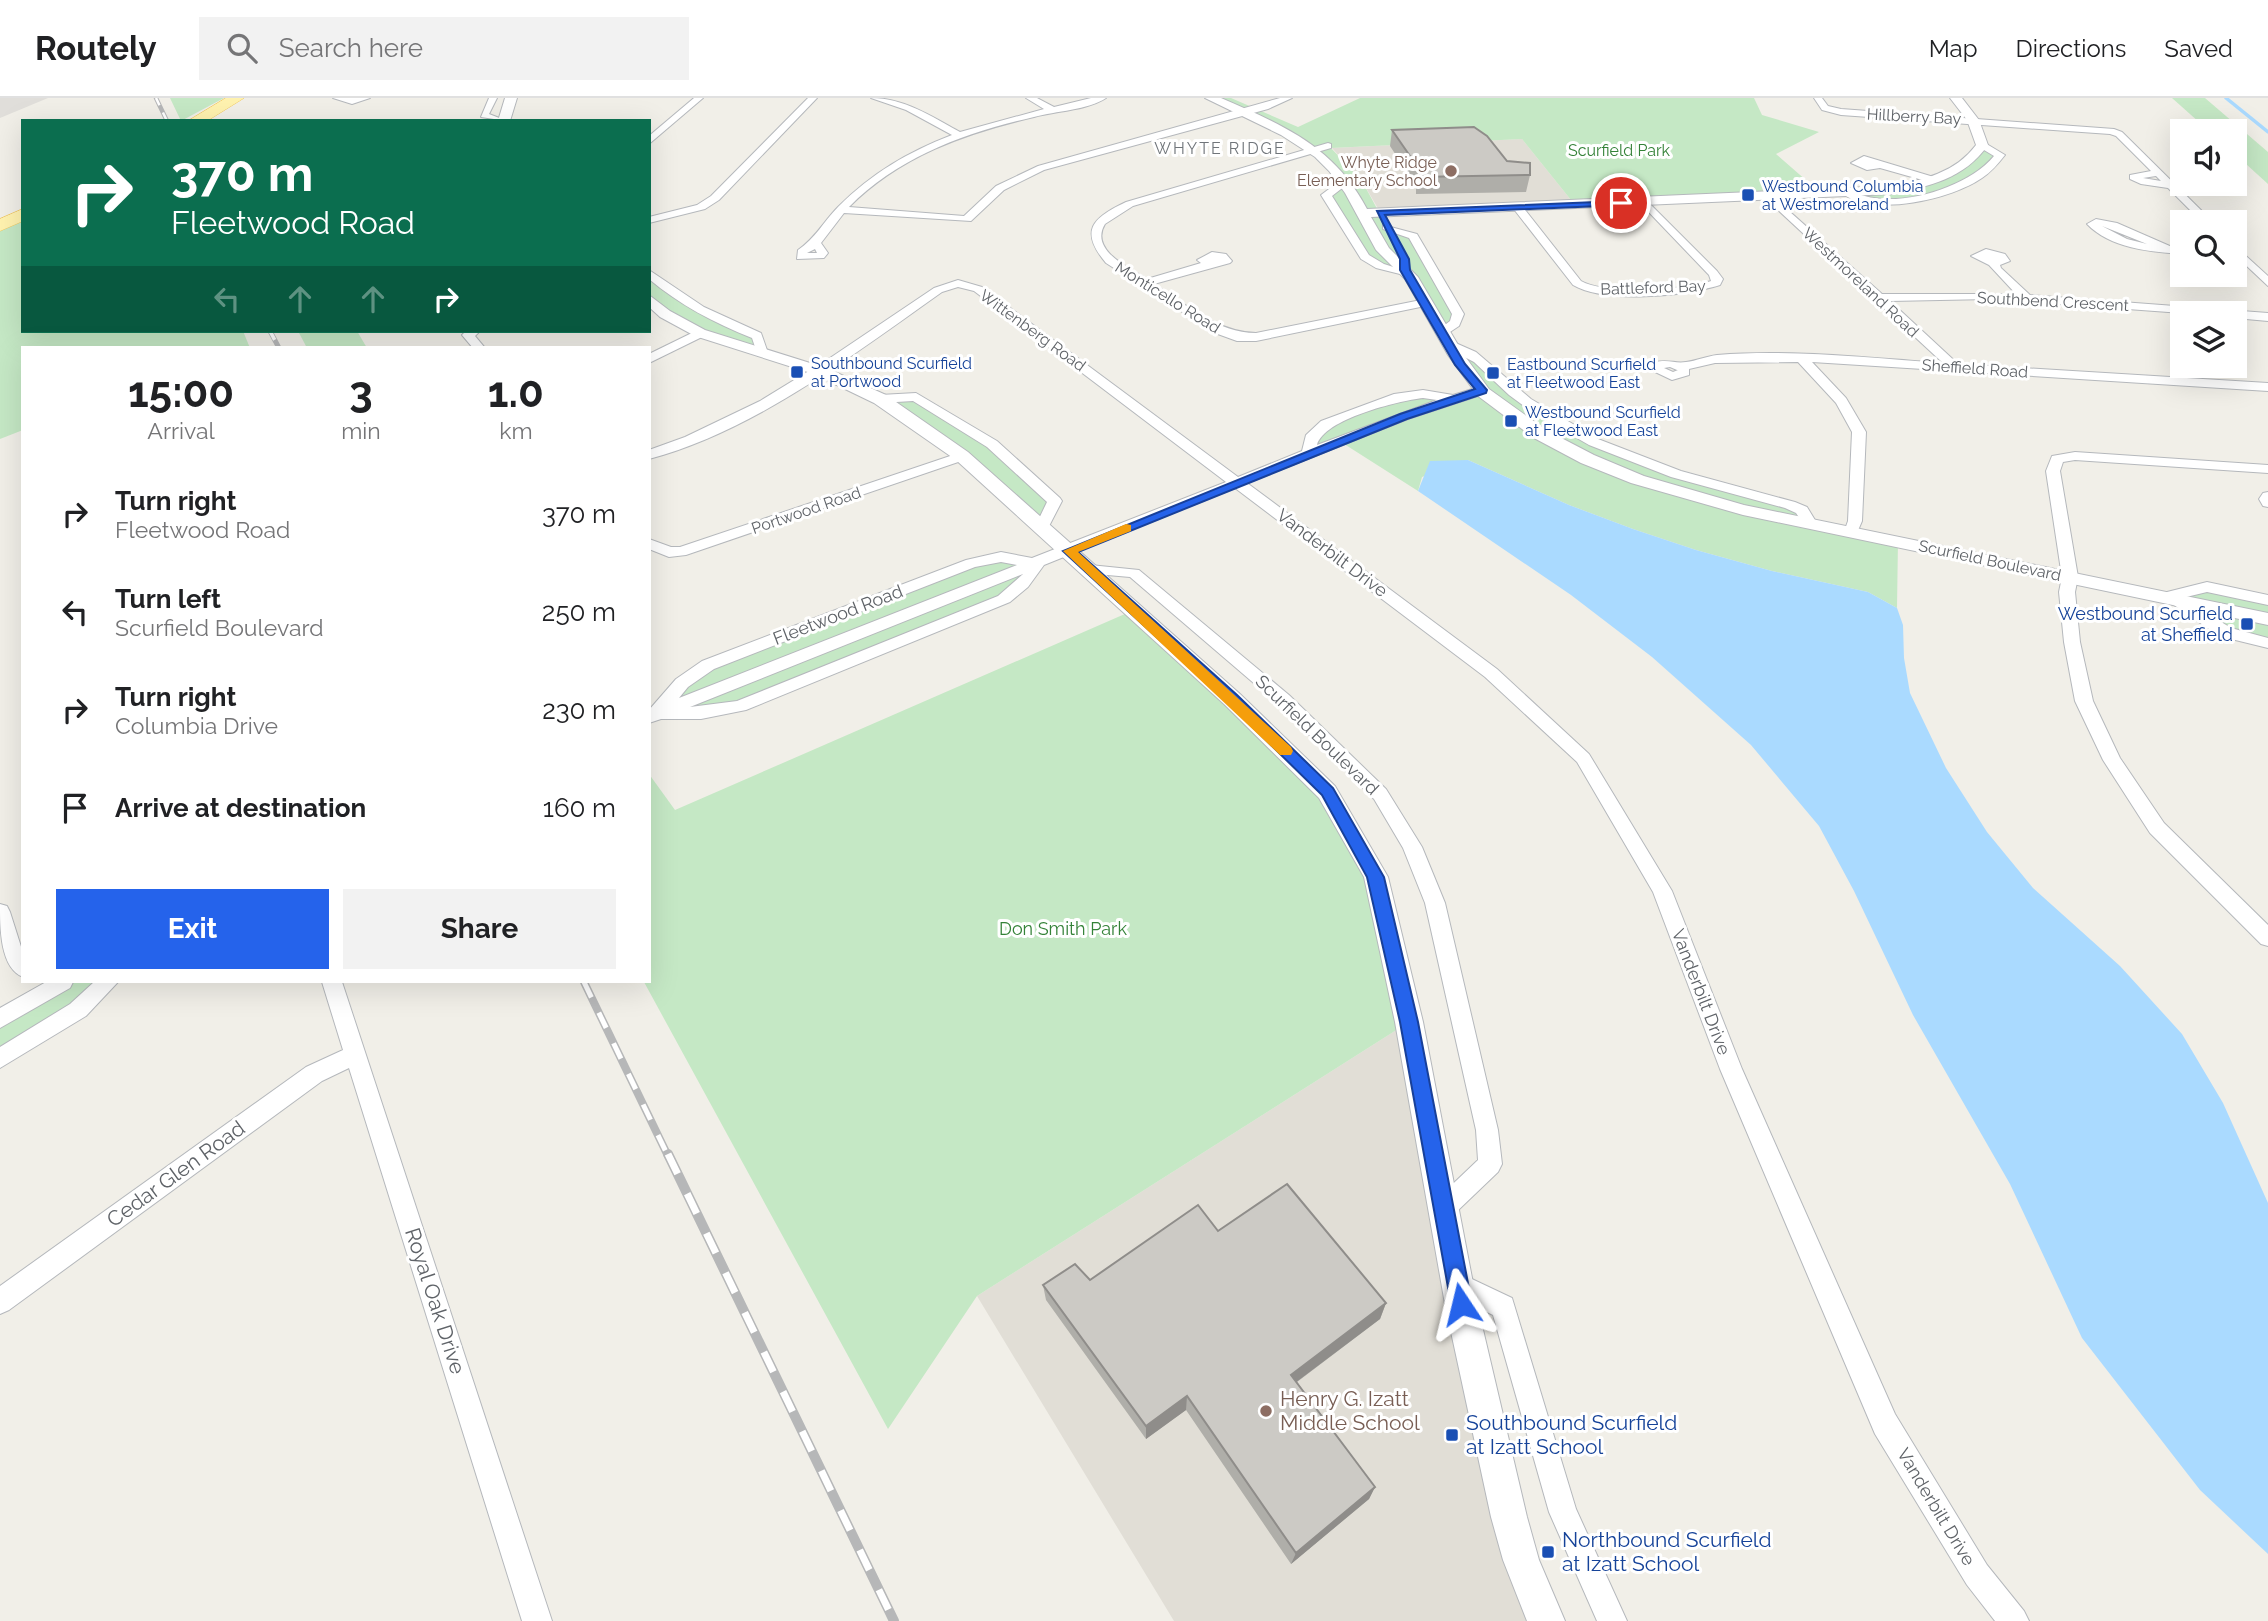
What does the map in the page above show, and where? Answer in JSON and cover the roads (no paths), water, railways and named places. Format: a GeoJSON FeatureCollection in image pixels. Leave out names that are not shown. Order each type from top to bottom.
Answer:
{"type":"FeatureCollection","features":[{"type":"Feature","properties":{"kind":"main road"},"geometry":{"type":"LineString","coordinates":[[199,119],[237,98]]}},
{"type":"Feature","properties":{"kind":"main road"},"geometry":{"type":"LineString","coordinates":[[0,226],[21,215]]}},
{"type":"Feature","properties":{"kind":"street"},"geometry":{"type":"LineString","coordinates":[[337,98],[352,101],[366,98]]}},
{"type":"Feature","properties":{"kind":"street"},"geometry":{"type":"LineString","coordinates":[[488,119],[484,115],[493,98]]}},
{"type":"Feature","properties":{"kind":"street"},"geometry":{"type":"LineString","coordinates":[[504,119],[511,98]]}},
{"type":"Feature","properties":{"kind":"street"},"geometry":{"type":"LineString","coordinates":[[651,139],[699,98]]}},
{"type":"Feature","properties":{"kind":"street"},"geometry":{"type":"LineString","coordinates":[[651,220],[701,207],[715,198],[813,98]]}},
{"type":"Feature","properties":{"kind":"street"},"geometry":{"type":"LineString","coordinates":[[876,98],[909,108],[959,135]]}},
{"type":"Feature","properties":{"kind":"street"},"geometry":{"type":"LineString","coordinates":[[1030,98],[1053,110]]}},
{"type":"Feature","properties":{"kind":"street"},"geometry":{"type":"LineString","coordinates":[[816,243],[863,186],[889,167],[959,135],[1102,98]]}},
{"type":"Feature","properties":{"kind":"street","name":"Scurfield Boulevard"},"geometry":{"type":"LineString","coordinates":[[1211,98],[1281,129],[1349,176]]}},
{"type":"Feature","properties":{"kind":"street","name":"Scurfield Boulevard"},"geometry":{"type":"LineString","coordinates":[[1231,98],[1307,131],[1328,146],[1349,176],[1361,213],[1391,260],[1407,272],[1460,365],[1482,390],[1529,426],[1569,449],[1622,473],[1688,496],[1811,525],[2169,596],[2268,619]]}},
{"type":"Feature","properties":{"kind":"street"},"geometry":{"type":"LineString","coordinates":[[841,210],[968,219],[1000,188],[1030,172],[1288,98]]}},
{"type":"Feature","properties":{"kind":"street","name":"Hillberry Bay"},"geometry":{"type":"LineString","coordinates":[[1818,98],[1825,108],[1841,112],[1973,120]]}},
{"type":"Feature","properties":{"kind":"street"},"geometry":{"type":"LineString","coordinates":[[1847,194],[1880,202],[1939,192],[1986,172],[2000,155],[1982,145],[1973,120],[1956,98]]}},
{"type":"Feature","properties":{"kind":"street"},"geometry":{"type":"LineString","coordinates":[[1973,120],[2111,131],[2119,134],[2170,184]]}},
{"type":"Feature","properties":{"kind":"street"},"geometry":{"type":"LineString","coordinates":[[1361,213],[1377,207],[1518,208],[1891,190],[1933,180],[1963,167],[1975,157],[1982,145]]}},
{"type":"Feature","properties":{"kind":"street","name":"Monticello Road"},"geometry":{"type":"LineString","coordinates":[[1328,146],[1141,199],[1116,209],[1100,223],[1094,236],[1097,248],[1110,261],[1227,334],[1246,338],[1426,303]]}},
{"type":"Feature","properties":{"kind":"street"},"geometry":{"type":"LineString","coordinates":[[1880,165],[1933,180]]}},
{"type":"Feature","properties":{"kind":"street"},"geometry":{"type":"LineString","coordinates":[[2156,173],[2134,177],[2141,181],[2170,185]]}},
{"type":"Feature","properties":{"kind":"street"},"geometry":{"type":"LineString","coordinates":[[1349,176],[1325,195],[1366,257],[1380,267],[1407,272]]}},
{"type":"Feature","properties":{"kind":"street"},"geometry":{"type":"LineString","coordinates":[[2182,196],[2196,210]]}},
{"type":"Feature","properties":{"kind":"street","name":"Westmoreland Road"},"geometry":{"type":"LineString","coordinates":[[1770,197],[1953,366]]}},
{"type":"Feature","properties":{"kind":"street","name":"Battleford Bay"},"geometry":{"type":"LineString","coordinates":[[1518,208],[1577,283],[1585,288],[1607,291],[1701,287],[1716,283],[1717,279],[1713,273],[1645,202]]}},
{"type":"Feature","properties":{"kind":"street","name":"Scurfield Boulevard"},"geometry":{"type":"LineString","coordinates":[[1377,207],[1405,259],[1407,272]]}},
{"type":"Feature","properties":{"kind":"street"},"geometry":{"type":"LineString","coordinates":[[2095,222],[2113,225],[2176,251],[2143,248],[2092,224],[2095,222]]}},
{"type":"Feature","properties":{"kind":"street"},"geometry":{"type":"LineString","coordinates":[[1387,227],[1413,236],[1458,314],[1447,338]]}},
{"type":"Feature","properties":{"kind":"street"},"geometry":{"type":"LineString","coordinates":[[1993,262],[1996,269],[2026,298]]}},
{"type":"Feature","properties":{"kind":"street"},"geometry":{"type":"LineString","coordinates":[[2247,263],[2268,283]]}},
{"type":"Feature","properties":{"kind":"street"},"geometry":{"type":"LineString","coordinates":[[1146,283],[1210,264]]}},
{"type":"Feature","properties":{"kind":"street"},"geometry":{"type":"LineString","coordinates":[[651,275],[677,298],[709,316],[757,336],[762,353]]}},
{"type":"Feature","properties":{"kind":"street","name":"Wittenberg Road"},"geometry":{"type":"LineString","coordinates":[[820,371],[937,290],[959,282],[968,284],[1238,483]]}},
{"type":"Feature","properties":{"kind":"street","name":"Southbend Crescent"},"geometry":{"type":"LineString","coordinates":[[1879,298],[2026,298],[2170,309]]}},
{"type":"Feature","properties":{"kind":"street","name":"Scurfield Boulevard"},"geometry":{"type":"LineString","coordinates":[[651,301],[665,314],[700,333],[820,371],[880,399],[962,456],[1232,699],[1327,792],[1376,877],[1409,1022],[1457,1284],[1509,1517],[1521,1560],[1546,1621]]}},
{"type":"Feature","properties":{"kind":"street"},"geometry":{"type":"LineString","coordinates":[[2247,315],[2268,317]]}},
{"type":"Feature","properties":{"kind":"street"},"geometry":{"type":"LineString","coordinates":[[471,333],[468,335],[477,346]]}},
{"type":"Feature","properties":{"kind":"street"},"geometry":{"type":"LineString","coordinates":[[651,358],[700,333]]}},
{"type":"Feature","properties":{"kind":"street","name":"Scurfield Boulevard"},"geometry":{"type":"LineString","coordinates":[[1447,338],[1472,352],[1515,393],[1567,428],[1604,447],[1698,482],[1790,505],[1802,510],[1811,525]]}},
{"type":"Feature","properties":{"kind":"street"},"geometry":{"type":"LineString","coordinates":[[1801,358],[1841,401],[1859,432],[1856,508],[1851,532]]}},
{"type":"Feature","properties":{"kind":"street","name":"Sheffield Road"},"geometry":{"type":"LineString","coordinates":[[1682,367],[1715,359],[1801,358],[2268,387]]}},
{"type":"Feature","properties":{"kind":"street"},"geometry":{"type":"LineString","coordinates":[[651,454],[756,410],[820,371]]}},
{"type":"Feature","properties":{"kind":"street","name":"Fleetwood Road"},"geometry":{"type":"LineString","coordinates":[[654,715],[1037,564],[1080,560],[1238,483],[1452,399],[1482,390]]}},
{"type":"Feature","properties":{"kind":"street","name":"Fleetwood Road"},"geometry":{"type":"LineString","coordinates":[[1308,454],[1313,435],[1326,424],[1399,397],[1423,394],[1452,399]]}},
{"type":"Feature","properties":{"kind":"street","name":"Scurfield Boulevard"},"geometry":{"type":"LineString","coordinates":[[880,399],[916,397],[992,444],[1055,501],[1042,527]]}},
{"type":"Feature","properties":{"kind":"street","name":"Portwood Road"},"geometry":{"type":"LineString","coordinates":[[651,544],[669,552],[681,552],[962,456]]}},
{"type":"Feature","properties":{"kind":"street"},"geometry":{"type":"LineString","coordinates":[[2268,484],[2261,468],[2075,456],[2057,459],[2053,471],[2070,577],[2067,592],[2072,642],[2084,701],[2112,760],[2157,828],[2268,937]]}},
{"type":"Feature","properties":{"kind":"street","name":"Vanderbilt Drive"},"geometry":{"type":"LineString","coordinates":[[1238,483],[1491,673],[1583,758],[1662,891],[1737,1082],[1885,1424],[1977,1575],[2014,1621]]}},
{"type":"Feature","properties":{"kind":"street"},"geometry":{"type":"LineString","coordinates":[[2268,496],[2268,503]]}},
{"type":"Feature","properties":{"kind":"street","name":"Fleetwood Road"},"geometry":{"type":"LineString","coordinates":[[654,715],[682,683],[720,661],[971,563],[1001,557],[1037,564]]}},
{"type":"Feature","properties":{"kind":"street","name":"Scurfield Boulevard"},"geometry":{"type":"LineString","coordinates":[[1080,560],[1134,573],[1283,699],[1380,794],[1412,847],[1435,904],[1487,1130],[1490,1164],[1444,1208]]}},
{"type":"Feature","properties":{"kind":"street","name":"Fleetwood Road"},"geometry":{"type":"LineString","coordinates":[[654,715],[701,713],[740,706],[1004,599],[1023,584],[1037,564]]}},
{"type":"Feature","properties":{"kind":"street","name":"Scurfield Boulevard"},"geometry":{"type":"LineString","coordinates":[[2169,596],[2207,587],[2268,600]]}},
{"type":"Feature","properties":{"kind":"street","name":"Scurfield Boulevard"},"geometry":{"type":"LineString","coordinates":[[2169,596],[2225,632],[2268,643]]}},
{"type":"Feature","properties":{"kind":"street"},"geometry":{"type":"LineString","coordinates":[[0,912],[12,954],[21,965]]}},
{"type":"Feature","properties":{"kind":"street"},"geometry":{"type":"LineString","coordinates":[[0,1019],[37,988],[59,983]]}},
{"type":"Feature","properties":{"kind":"street"},"geometry":{"type":"LineString","coordinates":[[0,1059],[78,1010],[107,983]]}},
{"type":"Feature","properties":{"kind":"street","name":"Royal Oak Drive"},"geometry":{"type":"LineString","coordinates":[[332,983],[537,1621]]}},
{"type":"Feature","properties":{"kind":"street","name":"Cedar Glen Road"},"geometry":{"type":"LineString","coordinates":[[0,1301],[314,1074],[355,1055]]}},
{"type":"Feature","properties":{"kind":"street"},"geometry":{"type":"LineString","coordinates":[[1457,1284],[1503,1307],[1563,1512],[1612,1621]]}},
{"type":"Feature","properties":{"kind":"water"},"geometry":{"type":"Polygon","coordinates":[[[1468,460],[1569,505],[1633,529],[1772,571],[1868,592],[1897,608],[1903,625],[1904,658],[1910,693],[1946,768],[1987,832],[2033,888],[2120,966],[2182,1034],[2223,1103],[2268,1203],[2268,1554],[2200,1490],[2082,1338],[2010,1184],[1913,1015],[1854,891],[1819,826],[1751,745],[1652,657],[1571,595],[1418,491],[1430,461],[1468,460]]]}},
{"type":"Feature","properties":{"kind":"waterway"},"geometry":{"type":"LineString","coordinates":[[2226,98],[2268,132]]}},
{"type":"Feature","properties":{"kind":"railway"},"geometry":{"type":"LineString","coordinates":[[156,98],[166,119]]}},
{"type":"Feature","properties":{"kind":"railway"},"geometry":{"type":"LineString","coordinates":[[271,333],[278,346]]}},
{"type":"Feature","properties":{"kind":"railway"},"geometry":{"type":"LineString","coordinates":[[584,983],[668,1156]]}},
{"type":"Feature","properties":{"kind":"railway"},"geometry":{"type":"LineString","coordinates":[[668,1154],[894,1621]]}},
{"type":"Feature","properties":{"kind":"place","name":"Whyte Ridge Elementary School"},"geometry":{"type":"Point","coordinates":[1451,171]}},
{"type":"Feature","properties":{"kind":"place","name":"Westbound Columbia at Westmoreland"},"geometry":{"type":"Point","coordinates":[1748,195]}},
{"type":"Feature","properties":{"kind":"place","name":"Southbound Scurfield at Portwood"},"geometry":{"type":"Point","coordinates":[797,372]}},
{"type":"Feature","properties":{"kind":"place","name":"Eastbound Scurfield at Fleetwood East"},"geometry":{"type":"Point","coordinates":[1493,373]}},
{"type":"Feature","properties":{"kind":"place","name":"Westbound Scurfield at Fleetwood East"},"geometry":{"type":"Point","coordinates":[1511,421]}},
{"type":"Feature","properties":{"kind":"place","name":"Westbound Scurfield at Sheffield"},"geometry":{"type":"Point","coordinates":[2247,624]}},
{"type":"Feature","properties":{"kind":"place","name":"Henry G. Izatt Middle School"},"geometry":{"type":"Point","coordinates":[1266,1411]}},
{"type":"Feature","properties":{"kind":"place","name":"Southbound Scurfield at Izatt School"},"geometry":{"type":"Point","coordinates":[1452,1435]}},
{"type":"Feature","properties":{"kind":"place","name":"Northbound Scurfield at Izatt School"},"geometry":{"type":"Point","coordinates":[1548,1552]}},
{"type":"Feature","properties":{"kind":"district","name":"WHYTE RIDGE"},"geometry":{"type":"Point","coordinates":[1220,148]}},
{"type":"Feature","properties":{"kind":"park label","name":"Scurfield Park"},"geometry":{"type":"Point","coordinates":[1619,150]}},
{"type":"Feature","properties":{"kind":"park label","name":"Don Smith Park"},"geometry":{"type":"Point","coordinates":[1063,929]}}]}
